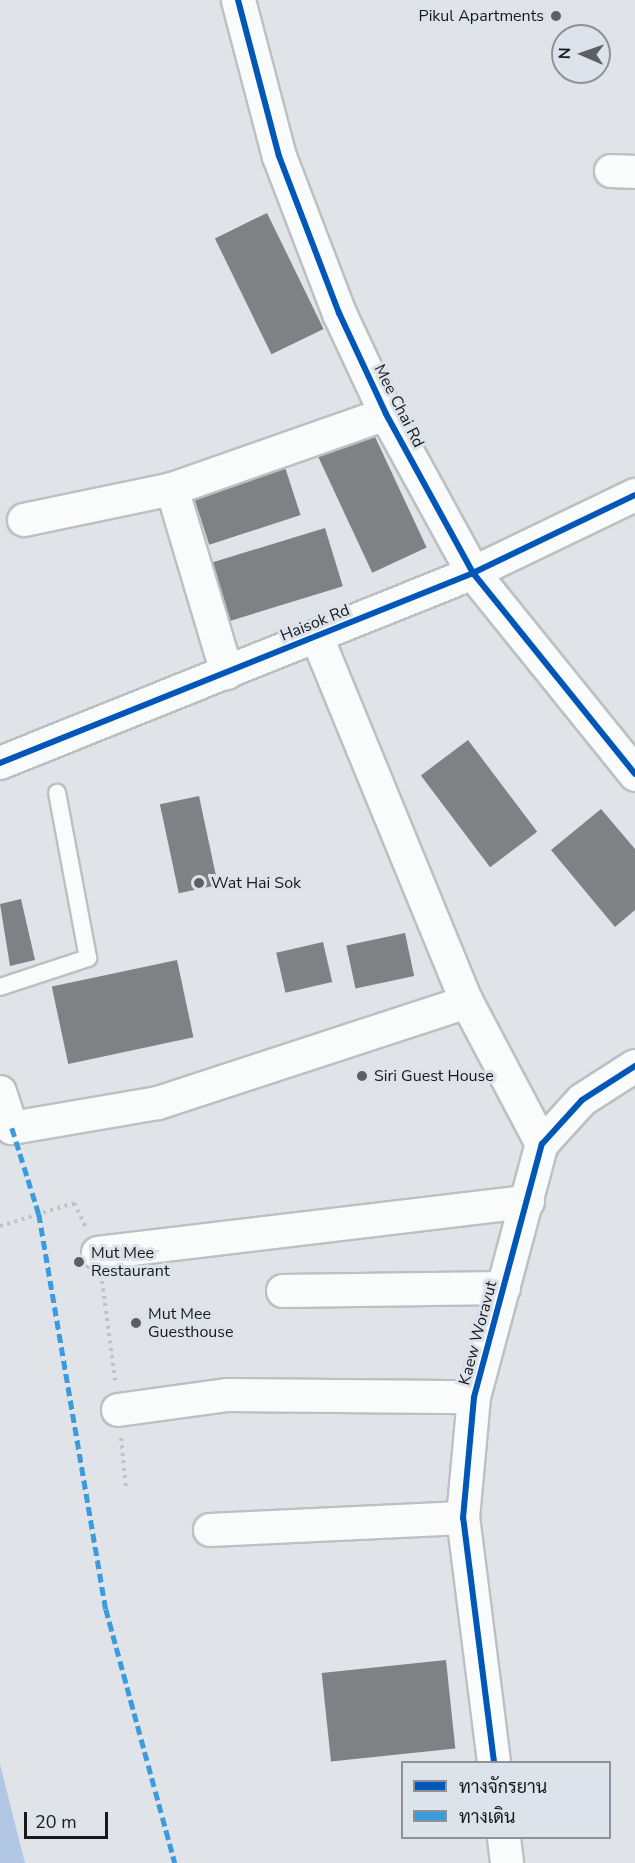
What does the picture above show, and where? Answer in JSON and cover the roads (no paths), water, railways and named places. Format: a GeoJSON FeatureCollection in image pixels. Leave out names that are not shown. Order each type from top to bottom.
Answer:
{"type":"FeatureCollection","features":[{"type":"Feature","properties":{"kind":"street","name":"Mee Chai Rd"},"geometry":{"type":"LineString","coordinates":[[238,0],[279,156],[339,313],[386,414],[473,573],[635,774]]}},
{"type":"Feature","properties":{"kind":"street"},"geometry":{"type":"LineString","coordinates":[[24,520],[172,489],[386,414]]}},
{"type":"Feature","properties":{"kind":"street"},"geometry":{"type":"LineString","coordinates":[[172,489],[227,673]]}},
{"type":"Feature","properties":{"kind":"street","name":"Haisok Rd"},"geometry":{"type":"LineString","coordinates":[[0,764],[473,573],[635,495]]}},
{"type":"Feature","properties":{"kind":"street"},"geometry":{"type":"LineString","coordinates":[[317,637],[467,1002],[542,1144]]}},
{"type":"Feature","properties":{"kind":"street"},"geometry":{"type":"LineString","coordinates":[[0,1092],[12,1128],[158,1103],[467,1002]]}},
{"type":"Feature","properties":{"kind":"street","name":"Kaew Woravut"},"geometry":{"type":"LineString","coordinates":[[494,1761],[463,1518],[474,1397],[542,1144],[582,1100],[635,1066]]}},
{"type":"Feature","properties":{"kind":"street"},"geometry":{"type":"LineString","coordinates":[[98,1253],[528,1202]]}},
{"type":"Feature","properties":{"kind":"street"},"geometry":{"type":"LineString","coordinates":[[283,1291],[504,1287]]}},
{"type":"Feature","properties":{"kind":"street"},"geometry":{"type":"LineString","coordinates":[[118,1410],[228,1395],[474,1397]]}},
{"type":"Feature","properties":{"kind":"street"},"geometry":{"type":"LineString","coordinates":[[210,1530],[463,1518]]}},
{"type":"Feature","properties":{"kind":"street"},"geometry":{"type":"LineString","coordinates":[[504,1839],[507,1863]]}},
{"type":"Feature","properties":{"kind":"lane"},"geometry":{"type":"LineString","coordinates":[[0,987],[88,958],[57,793]]}},
{"type":"Feature","properties":{"kind":"water"},"geometry":{"type":"Polygon","coordinates":[[[0,1764],[13,1816],[25,1863],[0,1863],[0,1764]]]}},
{"type":"Feature","properties":{"kind":"place","name":"Pikul Apartments"},"geometry":{"type":"Point","coordinates":[556,16]}},
{"type":"Feature","properties":{"kind":"place","name":"Wat Hai Sok"},"geometry":{"type":"Point","coordinates":[199,883]}},
{"type":"Feature","properties":{"kind":"place","name":"Siri Guest House"},"geometry":{"type":"Point","coordinates":[362,1076]}},
{"type":"Feature","properties":{"kind":"place","name":"Mut Mee Restaurant"},"geometry":{"type":"Point","coordinates":[79,1262]}},
{"type":"Feature","properties":{"kind":"place","name":"Mut Mee Guesthouse"},"geometry":{"type":"Point","coordinates":[136,1323]}}]}
